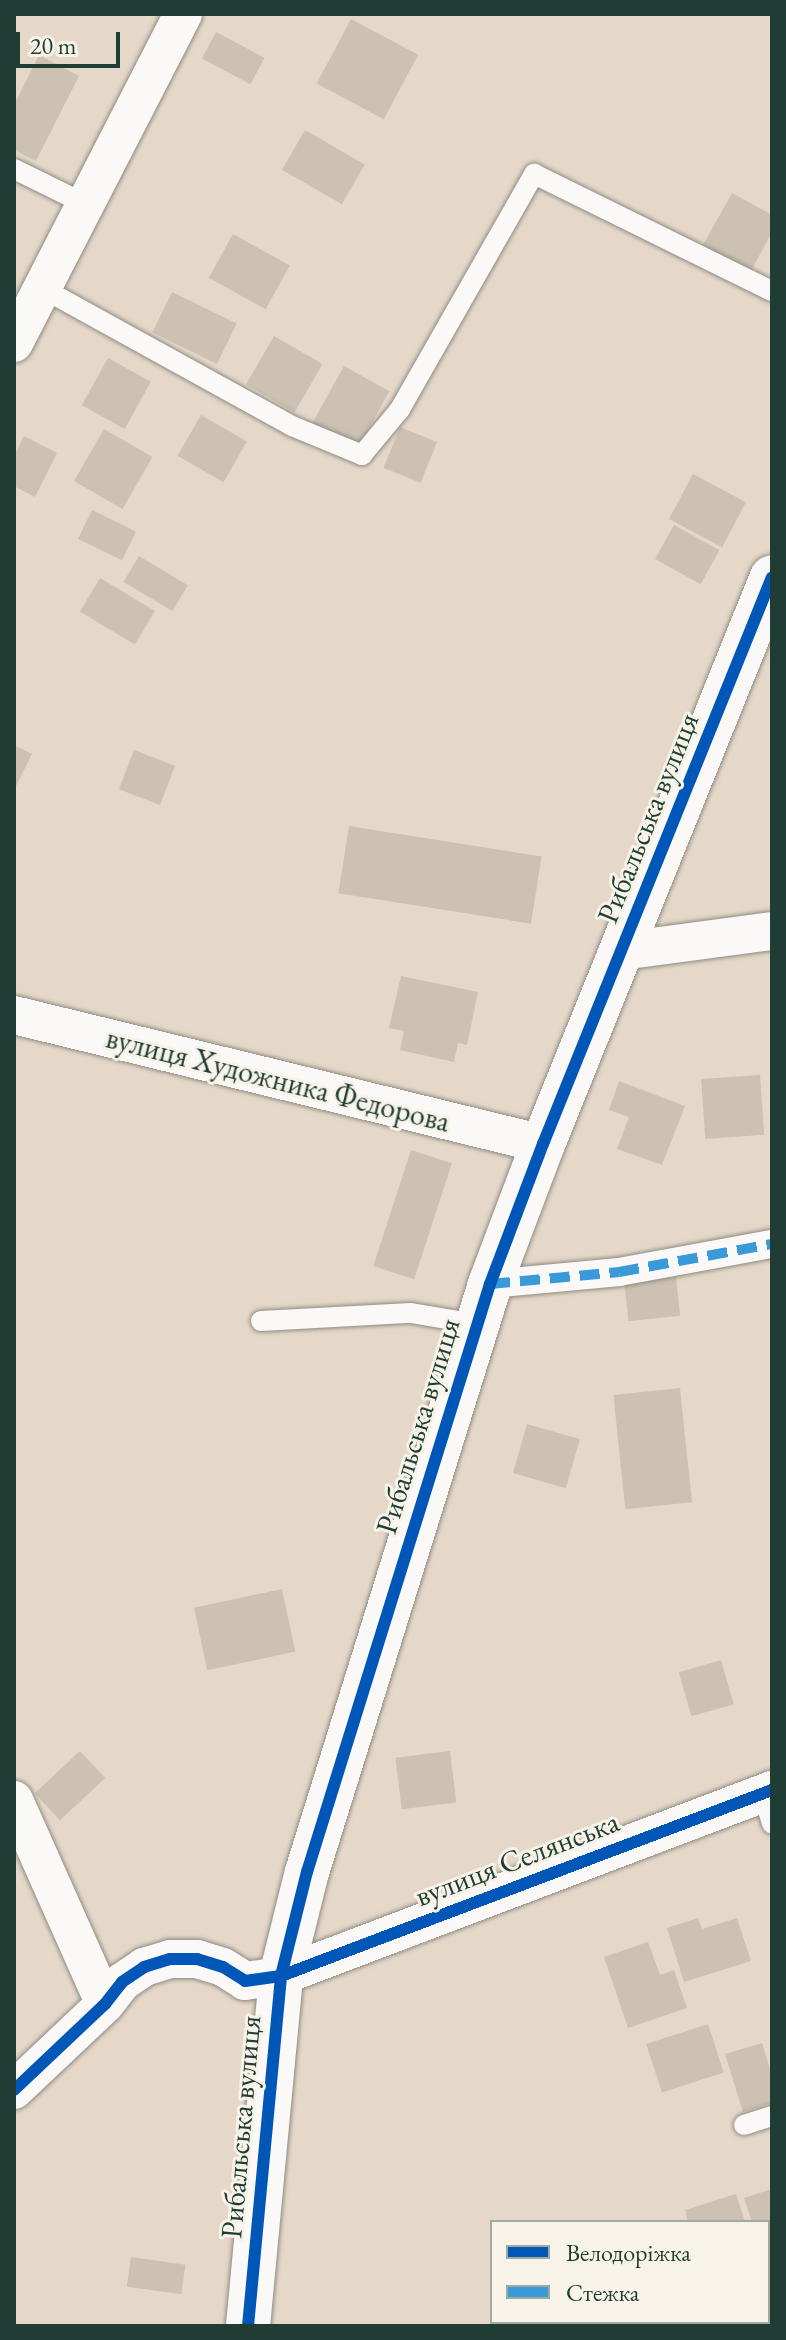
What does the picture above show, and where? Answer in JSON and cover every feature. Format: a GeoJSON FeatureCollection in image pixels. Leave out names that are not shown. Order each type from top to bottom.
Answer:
{"type":"FeatureCollection","features":[{"type":"Feature","properties":{"kind":"street"},"geometry":{"type":"LineString","coordinates":[[14,343],[183,14]]}},
{"type":"Feature","properties":{"kind":"street","name":"Рибальська вулиця"},"geometry":{"type":"LineString","coordinates":[[248,2326],[281,1976],[307,1872],[483,1304],[543,1144],[772,577]]}},
{"type":"Feature","properties":{"kind":"street"},"geometry":{"type":"LineString","coordinates":[[622,951],[772,931]]}},
{"type":"Feature","properties":{"kind":"street","name":"вулиця Художника Федорова"},"geometry":{"type":"LineString","coordinates":[[14,1015],[543,1144]]}},
{"type":"Feature","properties":{"kind":"street"},"geometry":{"type":"LineString","coordinates":[[483,1304],[619,1272],[772,1244]]}},
{"type":"Feature","properties":{"kind":"street"},"geometry":{"type":"LineString","coordinates":[[14,1800],[105,2004]]}},
{"type":"Feature","properties":{"kind":"street","name":"вулиця Селянська"},"geometry":{"type":"LineString","coordinates":[[14,2090],[105,2004],[122,1982],[144,1967],[170,1959],[197,1959],[223,1967],[245,1981],[281,1976],[769,1803]]}},
{"type":"Feature","properties":{"kind":"lane"},"geometry":{"type":"LineString","coordinates":[[14,169],[85,204]]}},
{"type":"Feature","properties":{"kind":"lane"},"geometry":{"type":"LineString","coordinates":[[42,288],[292,426],[362,455],[400,409],[534,174],[772,291]]}},
{"type":"Feature","properties":{"kind":"lane"},"geometry":{"type":"LineString","coordinates":[[261,1321],[411,1313],[483,1304]]}},
{"type":"Feature","properties":{"kind":"lane"},"geometry":{"type":"LineString","coordinates":[[744,2125],[772,2116]]}},
{"type":"Feature","properties":{"kind":"building"},"geometry":{"type":"Polygon","coordinates":[[[351,19],[418,55],[384,119],[317,83],[351,19]]]}},
{"type":"Feature","properties":{"kind":"building"},"geometry":{"type":"Polygon","coordinates":[[[216,32],[265,58],[250,84],[202,58],[216,32]]]}},
{"type":"Feature","properties":{"kind":"building"},"geometry":{"type":"Polygon","coordinates":[[[39,55],[79,76],[36,161],[14,150],[14,105],[39,55]]]}},
{"type":"Feature","properties":{"kind":"building"},"geometry":{"type":"Polygon","coordinates":[[[305,130],[365,164],[342,204],[282,170],[305,130]]]}},
{"type":"Feature","properties":{"kind":"building"},"geometry":{"type":"Polygon","coordinates":[[[732,193],[772,215],[772,232],[751,271],[703,245],[732,193]]]}},
{"type":"Feature","properties":{"kind":"building"},"geometry":{"type":"Polygon","coordinates":[[[233,234],[290,266],[266,309],[209,278],[233,234]]]}},
{"type":"Feature","properties":{"kind":"building"},"geometry":{"type":"Polygon","coordinates":[[[172,292],[237,324],[217,364],[152,332],[172,292]]]}},
{"type":"Feature","properties":{"kind":"building"},"geometry":{"type":"Polygon","coordinates":[[[274,336],[322,364],[294,412],[246,384],[274,336]]]}},
{"type":"Feature","properties":{"kind":"building"},"geometry":{"type":"Polygon","coordinates":[[[108,358],[151,382],[125,429],[82,405],[108,358]]]}},
{"type":"Feature","properties":{"kind":"building"},"geometry":{"type":"Polygon","coordinates":[[[344,366],[389,391],[357,450],[312,425],[344,366]]]}},
{"type":"Feature","properties":{"kind":"building"},"geometry":{"type":"Polygon","coordinates":[[[201,415],[247,442],[223,482],[178,456],[201,415]]]}},
{"type":"Feature","properties":{"kind":"building"},"geometry":{"type":"Polygon","coordinates":[[[400,427],[437,442],[421,483],[384,468],[400,427]]]}},
{"type":"Feature","properties":{"kind":"building"},"geometry":{"type":"Polygon","coordinates":[[[104,429],[152,457],[122,509],[74,481],[104,429]]]}},
{"type":"Feature","properties":{"kind":"building"},"geometry":{"type":"Polygon","coordinates":[[[24,436],[57,453],[35,497],[14,486],[14,456],[24,436]]]}},
{"type":"Feature","properties":{"kind":"building"},"geometry":{"type":"Polygon","coordinates":[[[693,474],[746,502],[722,547],[669,519],[693,474]]]}},
{"type":"Feature","properties":{"kind":"building"},"geometry":{"type":"Polygon","coordinates":[[[92,510],[136,531],[122,560],[78,539],[92,510]]]}},
{"type":"Feature","properties":{"kind":"building"},"geometry":{"type":"Polygon","coordinates":[[[674,525],[719,550],[701,584],[655,559],[674,525]]]}},
{"type":"Feature","properties":{"kind":"building"},"geometry":{"type":"Polygon","coordinates":[[[139,556],[188,585],[172,611],[124,582],[139,556]]]}},
{"type":"Feature","properties":{"kind":"building"},"geometry":{"type":"Polygon","coordinates":[[[100,578],[155,611],[135,644],[80,611],[100,578]]]}},
{"type":"Feature","properties":{"kind":"building"},"geometry":{"type":"Polygon","coordinates":[[[14,745],[32,754],[14,790],[14,745]]]}},
{"type":"Feature","properties":{"kind":"building"},"geometry":{"type":"Polygon","coordinates":[[[134,750],[175,766],[160,805],[119,789],[134,750]]]}},
{"type":"Feature","properties":{"kind":"building"},"geometry":{"type":"Polygon","coordinates":[[[349,826],[542,857],[531,924],[338,893],[349,826]]]}},
{"type":"Feature","properties":{"kind":"building"},"geometry":{"type":"Polygon","coordinates":[[[401,976],[478,992],[467,1045],[458,1043],[454,1062],[400,1050],[404,1031],[389,1028],[401,976]]]}},
{"type":"Feature","properties":{"kind":"building"},"geometry":{"type":"Polygon","coordinates":[[[760,1075],[764,1135],[705,1139],[701,1079],[760,1075]]]}},
{"type":"Feature","properties":{"kind":"building"},"geometry":{"type":"Polygon","coordinates":[[[619,1081],[685,1106],[662,1165],[617,1149],[629,1117],[609,1110],[619,1081]]]}},
{"type":"Feature","properties":{"kind":"building"},"geometry":{"type":"Polygon","coordinates":[[[411,1150],[452,1163],[414,1279],[373,1266],[411,1150]]]}},
{"type":"Feature","properties":{"kind":"building"},"geometry":{"type":"Polygon","coordinates":[[[676,1277],[680,1316],[628,1321],[624,1282],[676,1277]]]}},
{"type":"Feature","properties":{"kind":"building"},"geometry":{"type":"Polygon","coordinates":[[[680,1388],[692,1502],[625,1509],[613,1395],[680,1388]]]}},
{"type":"Feature","properties":{"kind":"building"},"geometry":{"type":"Polygon","coordinates":[[[527,1424],[580,1439],[566,1488],[513,1473],[527,1424]]]}},
{"type":"Feature","properties":{"kind":"building"},"geometry":{"type":"Polygon","coordinates":[[[282,1589],[295,1652],[207,1670],[194,1608],[282,1589]]]}},
{"type":"Feature","properties":{"kind":"building"},"geometry":{"type":"Polygon","coordinates":[[[721,1660],[734,1704],[691,1716],[679,1672],[721,1660]]]}},
{"type":"Feature","properties":{"kind":"building"},"geometry":{"type":"Polygon","coordinates":[[[80,1751],[105,1778],[60,1820],[35,1793],[80,1751]]]}},
{"type":"Feature","properties":{"kind":"building"},"geometry":{"type":"Polygon","coordinates":[[[450,1751],[456,1803],[402,1809],[395,1758],[450,1751]]]}},
{"type":"Feature","properties":{"kind":"building"},"geometry":{"type":"Polygon","coordinates":[[[698,1918],[702,1929],[737,1918],[751,1961],[684,1982],[667,1928],[698,1918]]]}},
{"type":"Feature","properties":{"kind":"building"},"geometry":{"type":"Polygon","coordinates":[[[648,1942],[660,1975],[674,1970],[687,2008],[628,2028],[604,1957],[648,1942]]]}},
{"type":"Feature","properties":{"kind":"building"},"geometry":{"type":"Polygon","coordinates":[[[708,2024],[724,2073],[662,2093],[646,2044],[708,2024]]]}},
{"type":"Feature","properties":{"kind":"building"},"geometry":{"type":"Polygon","coordinates":[[[762,2043],[772,2076],[772,2103],[743,2112],[725,2054],[762,2043]]]}},
{"type":"Feature","properties":{"kind":"building"},"geometry":{"type":"Polygon","coordinates":[[[772,2189],[772,2229],[770,2220],[751,2220],[744,2198],[772,2189]]]}},
{"type":"Feature","properties":{"kind":"building"},"geometry":{"type":"Polygon","coordinates":[[[736,2194],[744,2220],[688,2220],[685,2210],[736,2194]]]}},
{"type":"Feature","properties":{"kind":"building"},"geometry":{"type":"Polygon","coordinates":[[[131,2257],[185,2265],[181,2294],[127,2287],[131,2257]]]}},
{"type":"Feature","properties":{"kind":"marked path"},"geometry":{"type":"LineString","coordinates":[[490,1284],[619,1272],[772,1244]]}},
{"type":"Feature","properties":{"kind":"cycle path"},"geometry":{"type":"LineString","coordinates":[[248,2326],[281,1976],[307,1872],[490,1284],[543,1144],[772,577]]}},
{"type":"Feature","properties":{"kind":"cycle path"},"geometry":{"type":"LineString","coordinates":[[14,2090],[105,2004],[122,1982],[144,1967],[170,1959],[197,1959],[223,1967],[245,1981],[281,1976],[772,1790]]}}]}
